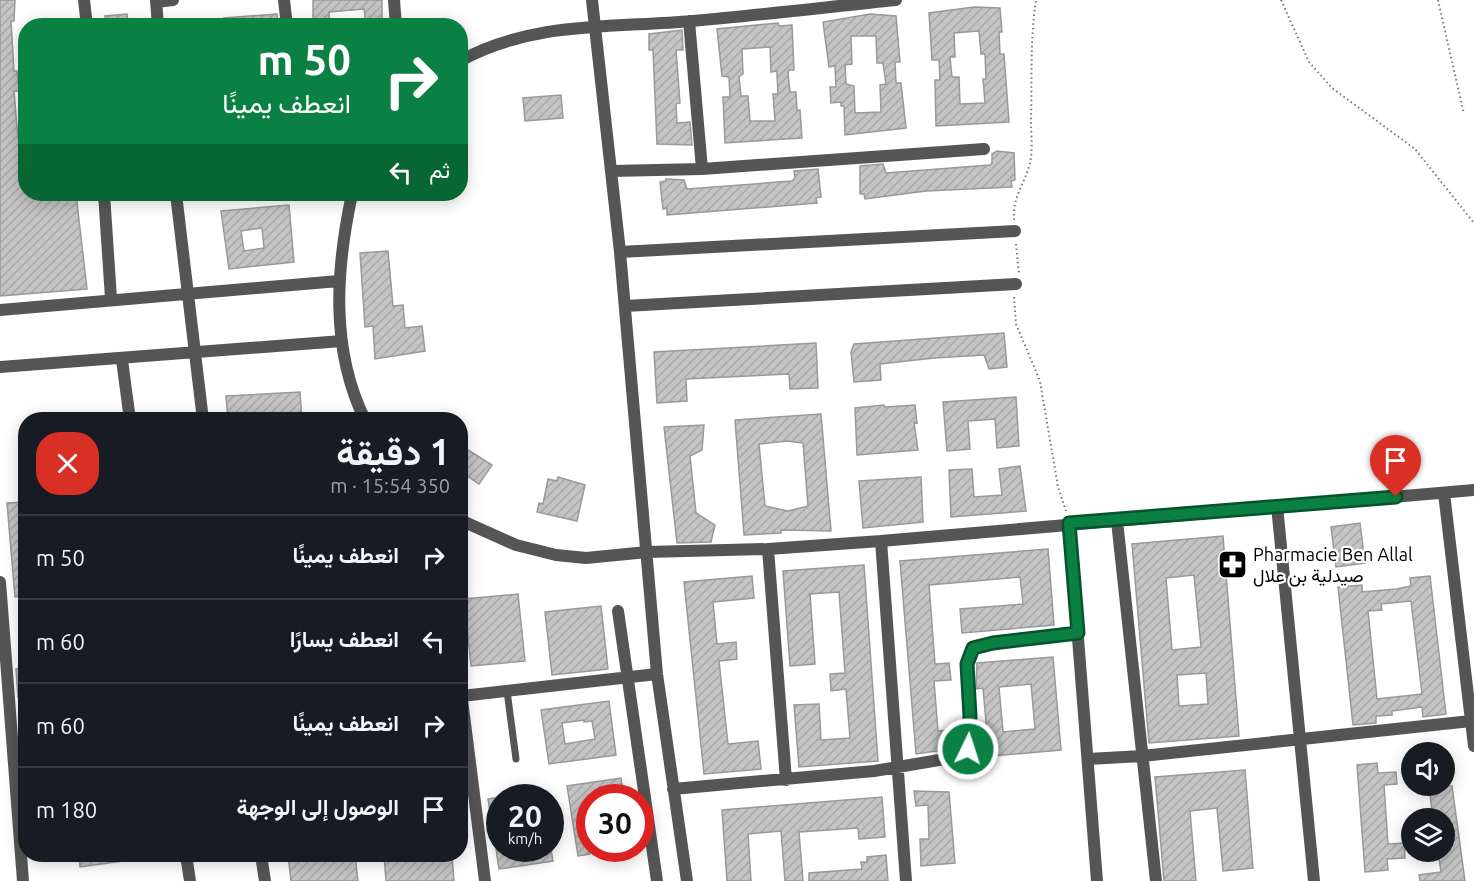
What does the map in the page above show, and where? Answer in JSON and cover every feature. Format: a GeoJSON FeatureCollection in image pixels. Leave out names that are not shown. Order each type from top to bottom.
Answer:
{"type":"FeatureCollection","features":[{"type":"Feature","properties":{"kind":"street"},"geometry":{"type":"LineString","coordinates":[[84,0],[86,18]]}},
{"type":"Feature","properties":{"kind":"street"},"geometry":{"type":"LineString","coordinates":[[157,18],[156,1],[173,0]]}},
{"type":"Feature","properties":{"kind":"street"},"geometry":{"type":"LineString","coordinates":[[284,0],[286,18]]}},
{"type":"Feature","properties":{"kind":"street"},"geometry":{"type":"LineString","coordinates":[[394,0],[395,18]]}},
{"type":"Feature","properties":{"kind":"street"},"geometry":{"type":"LineString","coordinates":[[592,0],[620,252],[657,674],[687,881]]}},
{"type":"Feature","properties":{"kind":"street"},"geometry":{"type":"LineString","coordinates":[[468,57],[510,39],[594,26],[689,21],[896,0]]}},
{"type":"Feature","properties":{"kind":"street"},"geometry":{"type":"LineString","coordinates":[[689,21],[702,168]]}},
{"type":"Feature","properties":{"kind":"street"},"geometry":{"type":"LineString","coordinates":[[612,171],[702,168],[984,149]]}},
{"type":"Feature","properties":{"kind":"street"},"geometry":{"type":"LineString","coordinates":[[104,201],[111,298]]}},
{"type":"Feature","properties":{"kind":"street"},"geometry":{"type":"LineString","coordinates":[[177,201],[202,412]]}},
{"type":"Feature","properties":{"kind":"street"},"geometry":{"type":"LineString","coordinates":[[351,201],[339,281],[342,341],[352,389],[362,412]]}},
{"type":"Feature","properties":{"kind":"street"},"geometry":{"type":"LineString","coordinates":[[620,252],[1015,231]]}},
{"type":"Feature","properties":{"kind":"street"},"geometry":{"type":"LineString","coordinates":[[0,310],[111,298],[187,296],[339,281]]}},
{"type":"Feature","properties":{"kind":"street"},"geometry":{"type":"LineString","coordinates":[[625,306],[1016,284]]}},
{"type":"Feature","properties":{"kind":"street"},"geometry":{"type":"LineString","coordinates":[[0,367],[122,360],[342,341]]}},
{"type":"Feature","properties":{"kind":"street"},"geometry":{"type":"LineString","coordinates":[[122,360],[129,412]]}},
{"type":"Feature","properties":{"kind":"street"},"geometry":{"type":"LineString","coordinates":[[468,524],[516,545],[556,555],[586,558],[647,552],[768,549],[881,541],[1069,523],[1117,521],[1474,490]]}},
{"type":"Feature","properties":{"kind":"street"},"geometry":{"type":"LineString","coordinates":[[1444,493],[1474,746]]}},
{"type":"Feature","properties":{"kind":"street"},"geometry":{"type":"LineString","coordinates":[[1277,506],[1298,738],[1314,881]]}},
{"type":"Feature","properties":{"kind":"street"},"geometry":{"type":"LineString","coordinates":[[1117,521],[1156,881]]}},
{"type":"Feature","properties":{"kind":"street"},"geometry":{"type":"LineString","coordinates":[[1069,523],[1097,881]]}},
{"type":"Feature","properties":{"kind":"street"},"geometry":{"type":"LineString","coordinates":[[881,541],[906,881]]}},
{"type":"Feature","properties":{"kind":"street"},"geometry":{"type":"LineString","coordinates":[[768,549],[786,780]]}},
{"type":"Feature","properties":{"kind":"street"},"geometry":{"type":"LineString","coordinates":[[0,582],[18,789]]}},
{"type":"Feature","properties":{"kind":"street"},"geometry":{"type":"LineString","coordinates":[[618,611],[657,881]]}},
{"type":"Feature","properties":{"kind":"street"},"geometry":{"type":"LineString","coordinates":[[673,789],[874,771],[966,754],[970,716],[967,664],[973,648],[993,643],[1078,633]]}},
{"type":"Feature","properties":{"kind":"street"},"geometry":{"type":"LineString","coordinates":[[468,690],[507,691],[657,674]]}},
{"type":"Feature","properties":{"kind":"street"},"geometry":{"type":"LineString","coordinates":[[1088,759],[1142,756],[1471,721]]}},
{"type":"Feature","properties":{"kind":"street"},"geometry":{"type":"LineString","coordinates":[[468,746],[485,881]]}},
{"type":"Feature","properties":{"kind":"street"},"geometry":{"type":"LineString","coordinates":[[22,862],[23,881]]}},
{"type":"Feature","properties":{"kind":"street"},"geometry":{"type":"LineString","coordinates":[[187,862],[190,881]]}},
{"type":"Feature","properties":{"kind":"street"},"geometry":{"type":"LineString","coordinates":[[262,862],[265,881]]}},
{"type":"Feature","properties":{"kind":"lane"},"geometry":{"type":"LineString","coordinates":[[507,691],[516,759]]}},
{"type":"Feature","properties":{"kind":"path"},"geometry":{"type":"LineString","coordinates":[[1036,0],[1031,34],[1034,63],[1030,162],[1013,210],[1019,273],[1016,284],[1016,324],[1040,381],[1058,487],[1069,523]]}},
{"type":"Feature","properties":{"kind":"path"},"geometry":{"type":"LineString","coordinates":[[1281,0],[1309,62],[1332,88],[1414,149],[1474,223]]}},
{"type":"Feature","properties":{"kind":"path"},"geometry":{"type":"LineString","coordinates":[[1438,0],[1464,114]]}},
{"type":"Feature","properties":{"kind":"building"},"geometry":{"type":"Polygon","coordinates":[[[0,0],[15,0],[14,21],[11,21],[14,71],[17,71],[18,81],[18,91],[14,91],[18,139],[18,201],[77,201],[87,289],[0,296],[0,0]]]}},
{"type":"Feature","properties":{"kind":"building"},"geometry":{"type":"Polygon","coordinates":[[[313,0],[382,0],[382,18],[365,18],[364,9],[329,12],[329,18],[313,18],[313,0]]]}},
{"type":"Feature","properties":{"kind":"building"},"geometry":{"type":"Polygon","coordinates":[[[974,7],[1000,8],[1002,32],[999,32],[1000,54],[1004,54],[1009,122],[936,126],[935,80],[940,80],[939,60],[932,60],[929,13],[974,7]],[[979,31],[954,33],[955,57],[950,57],[952,77],[959,77],[960,104],[985,103],[983,79],[986,79],[985,54],[981,54],[979,31]]]}},
{"type":"Feature","properties":{"kind":"building"},"geometry":{"type":"Polygon","coordinates":[[[127,14],[127,18],[105,18],[105,16],[127,14]]]}},
{"type":"Feature","properties":{"kind":"building"},"geometry":{"type":"Polygon","coordinates":[[[277,14],[277,18],[224,18],[277,14]]]}},
{"type":"Feature","properties":{"kind":"building"},"geometry":{"type":"Polygon","coordinates":[[[870,14],[896,16],[900,62],[895,62],[896,83],[901,83],[906,128],[845,135],[844,106],[841,106],[841,102],[831,103],[830,87],[836,87],[835,66],[829,67],[823,22],[870,14]],[[851,36],[852,64],[845,65],[846,84],[854,86],[855,113],[881,112],[880,85],[886,84],[883,63],[877,63],[876,36],[851,36]]]}},
{"type":"Feature","properties":{"kind":"building"},"geometry":{"type":"Polygon","coordinates":[[[778,23],[779,26],[792,25],[794,70],[789,70],[788,73],[790,92],[796,92],[797,110],[800,110],[802,138],[725,143],[723,97],[730,97],[729,77],[722,76],[717,29],[778,23]],[[770,47],[742,49],[743,74],[739,77],[741,96],[748,96],[750,121],[775,121],[773,94],[778,94],[777,71],[771,72],[770,47]]]}},
{"type":"Feature","properties":{"kind":"building"},"geometry":{"type":"Polygon","coordinates":[[[682,30],[683,50],[676,50],[680,103],[676,104],[677,123],[690,122],[692,145],[657,144],[653,50],[649,50],[649,34],[682,30]]]}},
{"type":"Feature","properties":{"kind":"building"},"geometry":{"type":"Polygon","coordinates":[[[561,95],[563,118],[525,121],[523,98],[561,95]]]}},
{"type":"Feature","properties":{"kind":"building"},"geometry":{"type":"Polygon","coordinates":[[[997,151],[1014,153],[1015,180],[1011,181],[1012,187],[926,191],[865,199],[864,194],[860,194],[860,166],[883,164],[886,173],[990,165],[992,154],[997,151]]]}},
{"type":"Feature","properties":{"kind":"building"},"geometry":{"type":"Polygon","coordinates":[[[818,169],[821,197],[816,198],[817,203],[667,215],[667,208],[663,209],[660,182],[666,179],[684,180],[687,189],[792,181],[795,178],[794,171],[818,169]]]}},
{"type":"Feature","properties":{"kind":"building"},"geometry":{"type":"Polygon","coordinates":[[[289,205],[294,262],[229,269],[221,211],[289,205]],[[262,228],[241,231],[244,251],[264,248],[262,228]]]}},
{"type":"Feature","properties":{"kind":"building"},"geometry":{"type":"Polygon","coordinates":[[[388,251],[393,306],[403,305],[405,328],[422,326],[425,351],[375,359],[373,326],[365,327],[360,253],[388,251]]]}},
{"type":"Feature","properties":{"kind":"building"},"geometry":{"type":"Polygon","coordinates":[[[1004,333],[1007,367],[989,369],[984,355],[934,358],[880,364],[881,380],[854,382],[851,352],[854,344],[1004,333]]]}},
{"type":"Feature","properties":{"kind":"building"},"geometry":{"type":"Polygon","coordinates":[[[816,343],[818,388],[790,389],[789,374],[686,379],[687,401],[657,403],[654,352],[816,343]]]}},
{"type":"Feature","properties":{"kind":"building"},"geometry":{"type":"Polygon","coordinates":[[[300,392],[301,412],[227,412],[226,396],[300,392]]]}},
{"type":"Feature","properties":{"kind":"building"},"geometry":{"type":"Polygon","coordinates":[[[1016,397],[1019,446],[997,448],[995,419],[968,421],[970,449],[947,451],[943,402],[1016,397]]]}},
{"type":"Feature","properties":{"kind":"building"},"geometry":{"type":"Polygon","coordinates":[[[884,405],[885,407],[915,405],[917,423],[914,422],[918,450],[857,455],[855,408],[884,405]]]}},
{"type":"Feature","properties":{"kind":"building"},"geometry":{"type":"Polygon","coordinates":[[[821,414],[831,531],[781,530],[781,533],[744,535],[735,420],[821,414]],[[787,441],[759,444],[765,506],[788,511],[808,506],[803,443],[787,441]]]}},
{"type":"Feature","properties":{"kind":"building"},"geometry":{"type":"Polygon","coordinates":[[[704,425],[702,450],[690,456],[696,513],[715,525],[711,542],[677,543],[664,427],[704,425]]]}},
{"type":"Feature","properties":{"kind":"building"},"geometry":{"type":"Polygon","coordinates":[[[468,450],[492,465],[479,484],[468,476],[468,450]]]}},
{"type":"Feature","properties":{"kind":"building"},"geometry":{"type":"Polygon","coordinates":[[[1020,466],[1026,511],[951,517],[949,470],[972,469],[974,497],[1002,495],[999,469],[1020,466]]]}},
{"type":"Feature","properties":{"kind":"building"},"geometry":{"type":"Polygon","coordinates":[[[558,477],[585,485],[577,521],[537,512],[539,503],[543,504],[548,479],[557,481],[558,477]]]}},
{"type":"Feature","properties":{"kind":"building"},"geometry":{"type":"Polygon","coordinates":[[[921,477],[923,522],[863,528],[859,481],[921,477]]]}},
{"type":"Feature","properties":{"kind":"building"},"geometry":{"type":"Polygon","coordinates":[[[18,502],[18,597],[15,597],[7,503],[18,502]]]}},
{"type":"Feature","properties":{"kind":"building"},"geometry":{"type":"Polygon","coordinates":[[[1360,523],[1365,563],[1336,567],[1331,527],[1360,523]]]}},
{"type":"Feature","properties":{"kind":"building"},"geometry":{"type":"Polygon","coordinates":[[[1223,536],[1239,736],[1149,743],[1132,544],[1223,536]],[[1194,575],[1166,578],[1172,650],[1201,647],[1194,575]],[[1206,673],[1177,675],[1179,706],[1208,704],[1206,673]]]}},
{"type":"Feature","properties":{"kind":"building"},"geometry":{"type":"Polygon","coordinates":[[[1048,549],[1054,625],[962,633],[960,609],[1023,604],[1020,577],[929,585],[935,664],[949,663],[951,680],[934,681],[938,731],[960,729],[961,740],[958,748],[916,754],[900,561],[1048,549]]]}},
{"type":"Feature","properties":{"kind":"building"},"geometry":{"type":"Polygon","coordinates":[[[864,565],[878,761],[799,767],[794,705],[819,704],[821,740],[850,738],[846,689],[831,691],[830,674],[845,673],[839,592],[810,594],[815,664],[790,666],[783,571],[864,565]]]}},
{"type":"Feature","properties":{"kind":"building"},"geometry":{"type":"Polygon","coordinates":[[[752,576],[754,598],[713,602],[717,644],[736,642],[737,659],[719,661],[728,744],[758,741],[761,769],[704,774],[684,582],[752,576]]]}},
{"type":"Feature","properties":{"kind":"building"},"geometry":{"type":"Polygon","coordinates":[[[1430,576],[1446,714],[1423,717],[1422,707],[1392,711],[1392,715],[1376,716],[1376,723],[1353,725],[1338,587],[1362,585],[1362,592],[1396,589],[1411,586],[1410,578],[1430,576]],[[1411,601],[1381,604],[1382,610],[1368,611],[1377,699],[1422,694],[1411,601]]]}},
{"type":"Feature","properties":{"kind":"building"},"geometry":{"type":"Polygon","coordinates":[[[518,594],[525,661],[471,666],[468,599],[518,594]]]}},
{"type":"Feature","properties":{"kind":"building"},"geometry":{"type":"Polygon","coordinates":[[[601,606],[608,669],[552,675],[545,612],[601,606]]]}},
{"type":"Feature","properties":{"kind":"building"},"geometry":{"type":"Polygon","coordinates":[[[1053,657],[1061,750],[981,757],[979,734],[987,733],[983,688],[976,689],[977,663],[1053,657]],[[1031,684],[999,687],[1003,732],[1035,729],[1031,684]]]}},
{"type":"Feature","properties":{"kind":"building"},"geometry":{"type":"Polygon","coordinates":[[[16,669],[18,669],[18,697],[16,669]]]}},
{"type":"Feature","properties":{"kind":"building"},"geometry":{"type":"Polygon","coordinates":[[[609,701],[616,755],[549,764],[541,710],[609,701]],[[584,720],[562,723],[565,744],[595,739],[592,721],[584,722],[584,720]]]}},
{"type":"Feature","properties":{"kind":"building"},"geometry":{"type":"Polygon","coordinates":[[[1377,763],[1378,773],[1396,772],[1397,784],[1384,785],[1388,844],[1401,843],[1401,858],[1387,859],[1388,870],[1365,872],[1357,765],[1377,763]]]}},
{"type":"Feature","properties":{"kind":"building"},"geometry":{"type":"Polygon","coordinates":[[[1245,770],[1253,868],[1223,871],[1217,808],[1190,811],[1196,881],[1164,881],[1155,777],[1245,770]]]}},
{"type":"Feature","properties":{"kind":"building"},"geometry":{"type":"Polygon","coordinates":[[[621,778],[622,784],[580,784],[621,778]]]}},
{"type":"Feature","properties":{"kind":"building"},"geometry":{"type":"Polygon","coordinates":[[[576,785],[576,843],[567,786],[576,785]]]}},
{"type":"Feature","properties":{"kind":"building"},"geometry":{"type":"Polygon","coordinates":[[[914,791],[949,792],[955,863],[921,866],[920,839],[929,839],[928,805],[916,806],[914,791]]]}},
{"type":"Feature","properties":{"kind":"building"},"geometry":{"type":"Polygon","coordinates":[[[1430,796],[1453,796],[1465,881],[1420,881],[1419,875],[1441,872],[1440,862],[1455,862],[1455,808],[1432,808],[1430,796]]]}},
{"type":"Feature","properties":{"kind":"building"},"geometry":{"type":"Polygon","coordinates":[[[882,797],[885,837],[859,839],[858,828],[799,832],[803,881],[785,881],[781,831],[748,834],[751,881],[727,881],[722,810],[882,797]]]}},
{"type":"Feature","properties":{"kind":"building"},"geometry":{"type":"Polygon","coordinates":[[[886,855],[888,881],[809,881],[809,873],[862,869],[861,862],[867,862],[867,857],[886,855]]]}},
{"type":"Feature","properties":{"kind":"building"},"geometry":{"type":"Polygon","coordinates":[[[80,862],[116,862],[80,867],[80,862]]]}},
{"type":"Feature","properties":{"kind":"building"},"geometry":{"type":"Polygon","coordinates":[[[289,862],[356,862],[358,881],[291,881],[289,862]]]}},
{"type":"Feature","properties":{"kind":"building"},"geometry":{"type":"Polygon","coordinates":[[[385,862],[453,862],[454,881],[386,881],[385,862]]]}},
{"type":"Feature","properties":{"kind":"building"},"geometry":{"type":"Polygon","coordinates":[[[498,862],[546,862],[499,869],[498,862]]]}},
{"type":"Feature","properties":{"kind":"place","name":"Pharmacie Ben Allal صيدلية بن علال"},"geometry":{"type":"Point","coordinates":[1232,564]}},
{"type":"Feature","properties":{"kind":"route"},"geometry":{"type":"LineString","coordinates":[[968,749],[970,716],[967,664],[973,648],[979,645],[1078,633],[1069,523],[1117,521],[1396,497]]}}]}
